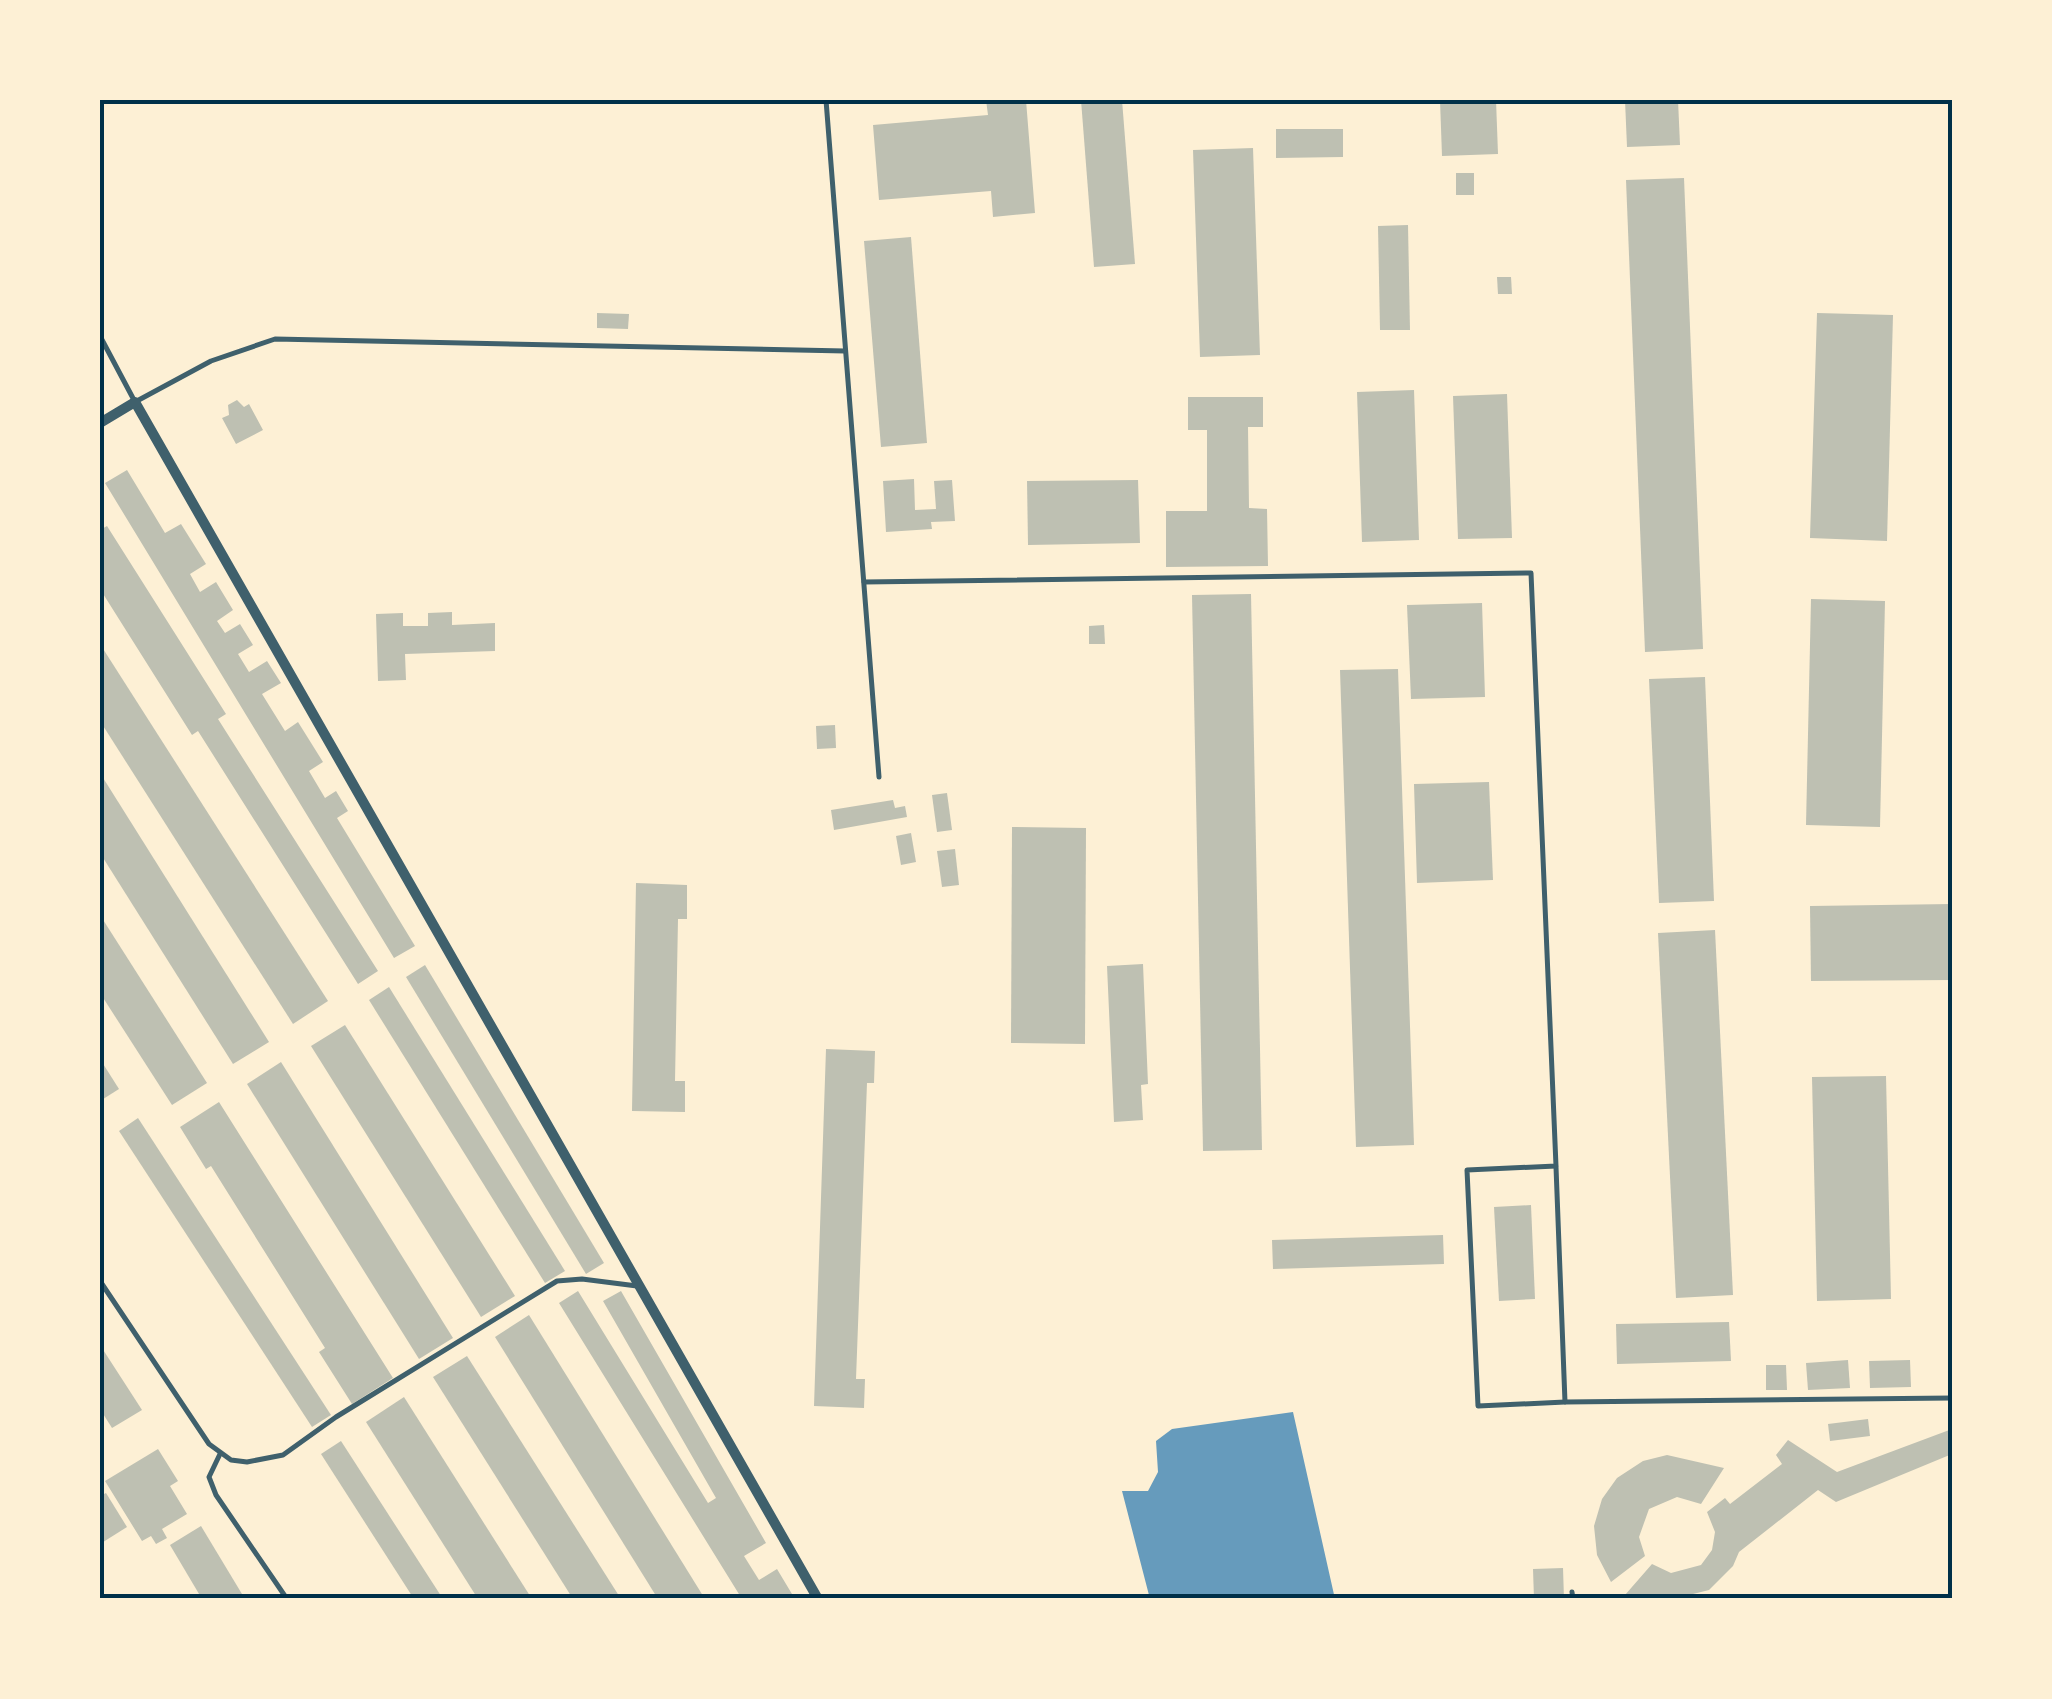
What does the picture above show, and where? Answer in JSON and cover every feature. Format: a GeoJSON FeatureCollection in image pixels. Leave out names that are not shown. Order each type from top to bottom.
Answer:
{"type":"FeatureCollection","features":[{"type":"Feature","properties":{"kind":"street"},"geometry":{"type":"LineString","coordinates":[[100,423],[135,402],[424,902],[818,1599]]}},
{"type":"Feature","properties":{"kind":"lane"},"geometry":{"type":"LineString","coordinates":[[826,100],[879,777]]}},
{"type":"Feature","properties":{"kind":"lane"},"geometry":{"type":"LineString","coordinates":[[100,336],[135,402],[211,361],[274,339],[845,351]]}},
{"type":"Feature","properties":{"kind":"lane"},"geometry":{"type":"LineString","coordinates":[[864,582],[1531,573],[1565,1402]]}},
{"type":"Feature","properties":{"kind":"lane"},"geometry":{"type":"LineString","coordinates":[[1556,1166],[1467,1170],[1478,1406],[1952,1398]]}},
{"type":"Feature","properties":{"kind":"lane"},"geometry":{"type":"LineString","coordinates":[[100,1281],[220,1454],[248,1462],[282,1456],[336,1416],[557,1282],[582,1279],[640,1287]]}},
{"type":"Feature","properties":{"kind":"lane"},"geometry":{"type":"LineString","coordinates":[[220,1454],[209,1477],[216,1495],[287,1599]]}},
{"type":"Feature","properties":{"kind":"water"},"geometry":{"type":"Polygon","coordinates":[[[1293,1412],[1335,1599],[1150,1599],[1122,1491],[1148,1491],[1158,1472],[1156,1441],[1172,1429],[1293,1412]]]}},
{"type":"Feature","properties":{"kind":"building"},"geometry":{"type":"Polygon","coordinates":[[[986,100],[1026,100],[1035,213],[993,217],[991,191],[879,200],[873,125],[988,115],[986,100]]]}},
{"type":"Feature","properties":{"kind":"building"},"geometry":{"type":"Polygon","coordinates":[[[1081,100],[1122,100],[1135,264],[1094,267],[1081,100]]]}},
{"type":"Feature","properties":{"kind":"building"},"geometry":{"type":"Polygon","coordinates":[[[1440,100],[1496,100],[1498,154],[1442,156],[1440,100]]]}},
{"type":"Feature","properties":{"kind":"building"},"geometry":{"type":"Polygon","coordinates":[[[1625,100],[1678,100],[1680,145],[1627,147],[1625,100]]]}},
{"type":"Feature","properties":{"kind":"building"},"geometry":{"type":"Polygon","coordinates":[[[1276,129],[1343,129],[1343,157],[1276,158],[1276,129]]]}},
{"type":"Feature","properties":{"kind":"building"},"geometry":{"type":"Polygon","coordinates":[[[1253,148],[1260,355],[1200,357],[1193,150],[1253,148]]]}},
{"type":"Feature","properties":{"kind":"building"},"geometry":{"type":"Polygon","coordinates":[[[1456,173],[1474,173],[1474,195],[1456,195],[1456,173]]]}},
{"type":"Feature","properties":{"kind":"building"},"geometry":{"type":"Polygon","coordinates":[[[1684,178],[1703,649],[1645,652],[1626,180],[1684,178]]]}},
{"type":"Feature","properties":{"kind":"building"},"geometry":{"type":"Polygon","coordinates":[[[1408,225],[1410,330],[1380,330],[1378,226],[1408,225]]]}},
{"type":"Feature","properties":{"kind":"building"},"geometry":{"type":"Polygon","coordinates":[[[911,237],[927,443],[881,447],[864,241],[911,237]]]}},
{"type":"Feature","properties":{"kind":"building"},"geometry":{"type":"Polygon","coordinates":[[[1497,277],[1511,277],[1512,294],[1498,294],[1497,277]]]}},
{"type":"Feature","properties":{"kind":"building"},"geometry":{"type":"Polygon","coordinates":[[[597,313],[629,314],[628,329],[597,328],[597,313]]]}},
{"type":"Feature","properties":{"kind":"building"},"geometry":{"type":"Polygon","coordinates":[[[1817,313],[1893,315],[1887,541],[1810,538],[1817,313]]]}},
{"type":"Feature","properties":{"kind":"building"},"geometry":{"type":"Polygon","coordinates":[[[1414,390],[1419,540],[1362,542],[1357,392],[1414,390]]]}},
{"type":"Feature","properties":{"kind":"building"},"geometry":{"type":"Polygon","coordinates":[[[1507,394],[1512,538],[1458,539],[1453,396],[1507,394]]]}},
{"type":"Feature","properties":{"kind":"building"},"geometry":{"type":"Polygon","coordinates":[[[1188,397],[1263,397],[1263,427],[1248,427],[1249,508],[1267,509],[1268,566],[1166,567],[1166,511],[1207,511],[1207,430],[1188,430],[1188,397]]]}},
{"type":"Feature","properties":{"kind":"building"},"geometry":{"type":"Polygon","coordinates":[[[237,400],[244,407],[249,404],[263,430],[236,444],[222,418],[229,415],[228,405],[237,400]]]}},
{"type":"Feature","properties":{"kind":"building"},"geometry":{"type":"Polygon","coordinates":[[[127,470],[165,533],[181,524],[206,564],[190,574],[200,592],[216,582],[233,610],[217,621],[225,633],[240,624],[253,645],[238,654],[249,672],[267,661],[281,683],[262,694],[285,731],[298,722],[323,762],[309,771],[325,798],[336,791],[348,811],[337,818],[415,946],[394,958],[105,483],[127,470]]]}},
{"type":"Feature","properties":{"kind":"building"},"geometry":{"type":"Polygon","coordinates":[[[914,479],[915,510],[936,509],[934,481],[952,480],[955,521],[931,522],[932,529],[886,532],[883,481],[914,479]]]}},
{"type":"Feature","properties":{"kind":"building"},"geometry":{"type":"Polygon","coordinates":[[[1138,480],[1140,543],[1028,545],[1027,481],[1138,480]]]}},
{"type":"Feature","properties":{"kind":"building"},"geometry":{"type":"Polygon","coordinates":[[[107,526],[226,714],[218,719],[378,971],[358,984],[198,731],[192,735],[100,589],[100,530],[107,526]]]}},
{"type":"Feature","properties":{"kind":"building"},"geometry":{"type":"Polygon","coordinates":[[[1251,594],[1262,1150],[1203,1151],[1192,595],[1251,594]]]}},
{"type":"Feature","properties":{"kind":"building"},"geometry":{"type":"Polygon","coordinates":[[[1811,599],[1885,601],[1880,827],[1806,825],[1811,599]]]}},
{"type":"Feature","properties":{"kind":"building"},"geometry":{"type":"Polygon","coordinates":[[[1482,603],[1485,697],[1411,699],[1407,605],[1482,603]]]}},
{"type":"Feature","properties":{"kind":"building"},"geometry":{"type":"Polygon","coordinates":[[[452,612],[452,625],[495,623],[495,651],[405,654],[406,680],[378,681],[376,614],[403,613],[403,626],[428,626],[428,613],[452,612]]]}},
{"type":"Feature","properties":{"kind":"building"},"geometry":{"type":"Polygon","coordinates":[[[1104,625],[1105,644],[1089,644],[1089,626],[1104,625]]]}},
{"type":"Feature","properties":{"kind":"building"},"geometry":{"type":"Polygon","coordinates":[[[100,644],[328,1001],[293,1024],[100,721],[100,644]]]}},
{"type":"Feature","properties":{"kind":"building"},"geometry":{"type":"Polygon","coordinates":[[[1398,669],[1414,1145],[1356,1147],[1340,670],[1398,669]]]}},
{"type":"Feature","properties":{"kind":"building"},"geometry":{"type":"Polygon","coordinates":[[[1705,677],[1714,901],[1659,903],[1649,679],[1705,677]]]}},
{"type":"Feature","properties":{"kind":"building"},"geometry":{"type":"Polygon","coordinates":[[[835,725],[836,748],[817,749],[816,726],[835,725]]]}},
{"type":"Feature","properties":{"kind":"building"},"geometry":{"type":"Polygon","coordinates":[[[100,773],[269,1042],[233,1064],[100,853],[100,773]]]}},
{"type":"Feature","properties":{"kind":"building"},"geometry":{"type":"Polygon","coordinates":[[[1489,782],[1493,880],[1417,883],[1414,784],[1489,782]]]}},
{"type":"Feature","properties":{"kind":"building"},"geometry":{"type":"Polygon","coordinates":[[[947,793],[952,830],[937,832],[932,795],[947,793]]]}},
{"type":"Feature","properties":{"kind":"building"},"geometry":{"type":"Polygon","coordinates":[[[893,800],[895,808],[905,806],[907,817],[834,830],[831,810],[893,800]]]}},
{"type":"Feature","properties":{"kind":"building"},"geometry":{"type":"Polygon","coordinates":[[[1012,827],[1086,828],[1085,1044],[1011,1043],[1012,827]]]}},
{"type":"Feature","properties":{"kind":"building"},"geometry":{"type":"Polygon","coordinates":[[[911,833],[916,862],[901,865],[896,836],[911,833]]]}},
{"type":"Feature","properties":{"kind":"building"},"geometry":{"type":"Polygon","coordinates":[[[955,849],[959,885],[942,887],[937,851],[955,849]]]}},
{"type":"Feature","properties":{"kind":"building"},"geometry":{"type":"Polygon","coordinates":[[[636,883],[687,885],[687,919],[678,919],[675,1081],[685,1081],[685,1112],[632,1111],[636,883]]]}},
{"type":"Feature","properties":{"kind":"building"},"geometry":{"type":"Polygon","coordinates":[[[1952,904],[1952,980],[1811,981],[1810,906],[1952,904]]]}},
{"type":"Feature","properties":{"kind":"building"},"geometry":{"type":"Polygon","coordinates":[[[100,915],[207,1083],[172,1105],[100,993],[100,915]]]}},
{"type":"Feature","properties":{"kind":"building"},"geometry":{"type":"Polygon","coordinates":[[[1715,930],[1733,1295],[1676,1298],[1658,933],[1715,930]]]}},
{"type":"Feature","properties":{"kind":"building"},"geometry":{"type":"Polygon","coordinates":[[[1143,964],[1148,1084],[1141,1085],[1143,1120],[1114,1122],[1107,966],[1143,964]]]}},
{"type":"Feature","properties":{"kind":"building"},"geometry":{"type":"Polygon","coordinates":[[[425,965],[604,1263],[586,1274],[406,977],[425,965]]]}},
{"type":"Feature","properties":{"kind":"building"},"geometry":{"type":"Polygon","coordinates":[[[389,987],[565,1271],[545,1283],[369,1000],[389,987]]]}},
{"type":"Feature","properties":{"kind":"building"},"geometry":{"type":"Polygon","coordinates":[[[345,1025],[515,1296],[481,1317],[311,1046],[345,1025]]]}},
{"type":"Feature","properties":{"kind":"building"},"geometry":{"type":"Polygon","coordinates":[[[826,1049],[875,1051],[874,1083],[867,1083],[856,1379],[865,1379],[864,1408],[814,1406],[826,1049]]]}},
{"type":"Feature","properties":{"kind":"building"},"geometry":{"type":"Polygon","coordinates":[[[100,1059],[119,1089],[100,1101],[100,1059]]]}},
{"type":"Feature","properties":{"kind":"building"},"geometry":{"type":"Polygon","coordinates":[[[281,1062],[453,1338],[419,1359],[247,1084],[281,1062]]]}},
{"type":"Feature","properties":{"kind":"building"},"geometry":{"type":"Polygon","coordinates":[[[1948,1075],[1952,1075],[1952,1115],[1949,1115],[1948,1075]]]}},
{"type":"Feature","properties":{"kind":"building"},"geometry":{"type":"Polygon","coordinates":[[[1886,1076],[1891,1299],[1817,1301],[1812,1077],[1886,1076]]]}},
{"type":"Feature","properties":{"kind":"building"},"geometry":{"type":"Polygon","coordinates":[[[219,1102],[393,1378],[352,1404],[319,1352],[325,1348],[211,1166],[206,1169],[180,1127],[219,1102]]]}},
{"type":"Feature","properties":{"kind":"building"},"geometry":{"type":"Polygon","coordinates":[[[138,1118],[331,1415],[312,1427],[119,1131],[138,1118]]]}},
{"type":"Feature","properties":{"kind":"building"},"geometry":{"type":"Polygon","coordinates":[[[1531,1205],[1535,1299],[1499,1301],[1494,1207],[1531,1205]]]}},
{"type":"Feature","properties":{"kind":"building"},"geometry":{"type":"Polygon","coordinates":[[[1443,1235],[1444,1264],[1273,1269],[1272,1240],[1443,1235]]]}},
{"type":"Feature","properties":{"kind":"building"},"geometry":{"type":"Polygon","coordinates":[[[578,1291],[708,1503],[716,1498],[603,1301],[621,1291],[766,1543],[744,1556],[759,1580],[777,1569],[795,1599],[742,1599],[559,1303],[578,1291]]]}},
{"type":"Feature","properties":{"kind":"building"},"geometry":{"type":"Polygon","coordinates":[[[529,1315],[705,1599],[658,1599],[495,1337],[529,1315]]]}},
{"type":"Feature","properties":{"kind":"building"},"geometry":{"type":"Polygon","coordinates":[[[1729,1322],[1731,1361],[1617,1364],[1616,1324],[1729,1322]]]}},
{"type":"Feature","properties":{"kind":"building"},"geometry":{"type":"Polygon","coordinates":[[[100,1345],[142,1410],[112,1428],[100,1409],[100,1345]]]}},
{"type":"Feature","properties":{"kind":"building"},"geometry":{"type":"Polygon","coordinates":[[[467,1356],[621,1599],[573,1599],[433,1377],[467,1356]]]}},
{"type":"Feature","properties":{"kind":"building"},"geometry":{"type":"Polygon","coordinates":[[[1848,1360],[1850,1388],[1808,1390],[1806,1363],[1848,1360]]]}},
{"type":"Feature","properties":{"kind":"building"},"geometry":{"type":"Polygon","coordinates":[[[1910,1360],[1911,1387],[1870,1388],[1869,1361],[1910,1360]]]}},
{"type":"Feature","properties":{"kind":"building"},"geometry":{"type":"Polygon","coordinates":[[[1766,1365],[1786,1365],[1787,1390],[1766,1390],[1766,1365]]]}},
{"type":"Feature","properties":{"kind":"building"},"geometry":{"type":"Polygon","coordinates":[[[404,1397],[532,1599],[478,1599],[366,1422],[404,1397]]]}},
{"type":"Feature","properties":{"kind":"building"},"geometry":{"type":"Polygon","coordinates":[[[1868,1419],[1870,1436],[1830,1441],[1828,1424],[1868,1419]]]}},
{"type":"Feature","properties":{"kind":"building"},"geometry":{"type":"Polygon","coordinates":[[[1952,1429],[1952,1454],[1836,1502],[1818,1490],[1739,1552],[1733,1566],[1709,1590],[1673,1599],[1635,1599],[1625,1595],[1652,1564],[1671,1573],[1701,1565],[1712,1550],[1715,1532],[1707,1512],[1725,1498],[1730,1504],[1782,1464],[1776,1455],[1788,1440],[1837,1472],[1952,1429]]]}},
{"type":"Feature","properties":{"kind":"building"},"geometry":{"type":"Polygon","coordinates":[[[341,1441],[443,1599],[414,1599],[321,1454],[341,1441]]]}},
{"type":"Feature","properties":{"kind":"building"},"geometry":{"type":"Polygon","coordinates":[[[158,1449],[178,1481],[170,1486],[187,1514],[162,1529],[167,1538],[156,1544],[151,1536],[142,1541],[105,1481],[158,1449]]]}},
{"type":"Feature","properties":{"kind":"building"},"geometry":{"type":"Polygon","coordinates":[[[1667,1455],[1724,1468],[1701,1504],[1677,1497],[1649,1509],[1639,1537],[1645,1556],[1611,1582],[1597,1555],[1594,1526],[1602,1499],[1617,1478],[1643,1461],[1667,1455]]]}},
{"type":"Feature","properties":{"kind":"building"},"geometry":{"type":"Polygon","coordinates":[[[106,1493],[127,1527],[100,1544],[100,1496],[106,1493]]]}},
{"type":"Feature","properties":{"kind":"building"},"geometry":{"type":"Polygon","coordinates":[[[201,1526],[245,1599],[202,1599],[170,1545],[201,1526]]]}},
{"type":"Feature","properties":{"kind":"building"},"geometry":{"type":"Polygon","coordinates":[[[1563,1568],[1564,1599],[1534,1599],[1533,1569],[1563,1568]]]}}]}
